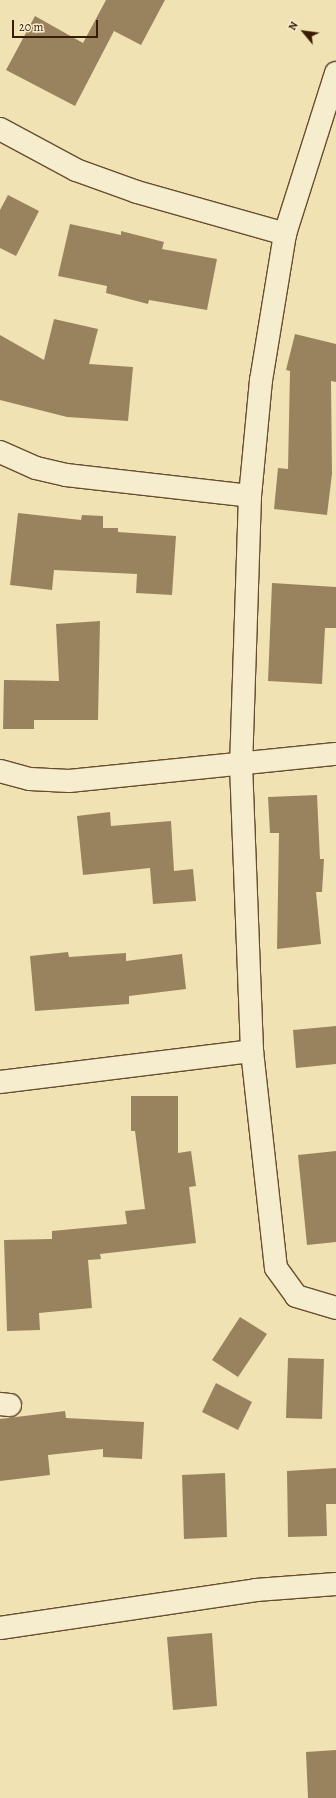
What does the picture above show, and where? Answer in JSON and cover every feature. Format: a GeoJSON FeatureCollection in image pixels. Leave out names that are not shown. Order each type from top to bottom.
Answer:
{"type":"FeatureCollection","features":[{"type":"Feature","properties":{"kind":"street"},"geometry":{"type":"LineString","coordinates":[[336,72],[285,234],[261,380],[250,496],[241,764],[252,1051],[276,1268],[296,1296],[336,1308]]}},
{"type":"Feature","properties":{"kind":"street"},"geometry":{"type":"LineString","coordinates":[[0,129],[76,170],[137,192],[285,234]]}},
{"type":"Feature","properties":{"kind":"street"},"geometry":{"type":"LineString","coordinates":[[0,452],[36,468],[66,475],[250,496]]}},
{"type":"Feature","properties":{"kind":"street"},"geometry":{"type":"LineString","coordinates":[[0,771],[30,779],[69,781],[336,754]]}},
{"type":"Feature","properties":{"kind":"street"},"geometry":{"type":"LineString","coordinates":[[0,1082],[252,1051]]}},
{"type":"Feature","properties":{"kind":"street"},"geometry":{"type":"LineString","coordinates":[[0,1628],[256,1590],[336,1584]]}},
{"type":"Feature","properties":{"kind":"building"},"geometry":{"type":"Polygon","coordinates":[[[106,0],[165,0],[141,45],[114,31],[75,106],[6,70],[35,16],[83,43],[106,0]]]}},
{"type":"Feature","properties":{"kind":"building"},"geometry":{"type":"Polygon","coordinates":[[[8,195],[39,211],[16,256],[0,248],[0,210],[8,195]]]}},
{"type":"Feature","properties":{"kind":"building"},"geometry":{"type":"Polygon","coordinates":[[[70,224],[121,235],[121,231],[164,242],[162,249],[217,259],[207,310],[149,300],[148,304],[106,293],[107,286],[58,276],[70,224]]]}},
{"type":"Feature","properties":{"kind":"building"},"geometry":{"type":"Polygon","coordinates":[[[54,319],[98,329],[89,364],[133,367],[128,421],[67,417],[0,400],[0,335],[44,360],[54,319]]]}},
{"type":"Feature","properties":{"kind":"building"},"geometry":{"type":"Polygon","coordinates":[[[295,334],[336,344],[336,382],[331,381],[332,474],[327,515],[274,509],[278,468],[288,469],[290,371],[286,370],[295,334]]]}},
{"type":"Feature","properties":{"kind":"building"},"geometry":{"type":"Polygon","coordinates":[[[18,513],[81,520],[82,515],[103,516],[103,528],[118,528],[118,532],[176,536],[172,595],[136,593],[137,574],[54,570],[52,590],[10,585],[18,513]]]}},
{"type":"Feature","properties":{"kind":"building"},"geometry":{"type":"Polygon","coordinates":[[[272,583],[336,587],[336,628],[325,628],[322,684],[268,681],[272,583]]]}},
{"type":"Feature","properties":{"kind":"building"},"geometry":{"type":"Polygon","coordinates":[[[100,621],[98,720],[34,720],[34,729],[3,729],[4,680],[59,681],[56,624],[100,621]]]}},
{"type":"Feature","properties":{"kind":"building"},"geometry":{"type":"Polygon","coordinates":[[[317,795],[320,859],[324,859],[322,892],[316,892],[321,944],[277,949],[279,833],[270,833],[268,797],[317,795]]]}},
{"type":"Feature","properties":{"kind":"building"},"geometry":{"type":"Polygon","coordinates":[[[110,812],[111,826],[171,821],[174,871],[193,869],[196,901],[153,904],[150,868],[83,875],[77,816],[110,812]]]}},
{"type":"Feature","properties":{"kind":"building"},"geometry":{"type":"Polygon","coordinates":[[[68,952],[69,957],[126,953],[126,961],[182,954],[186,989],[129,996],[129,1004],[35,1011],[30,956],[68,952]]]}},
{"type":"Feature","properties":{"kind":"building"},"geometry":{"type":"Polygon","coordinates":[[[336,1026],[336,1064],[296,1068],[293,1030],[336,1026]]]}},
{"type":"Feature","properties":{"kind":"building"},"geometry":{"type":"Polygon","coordinates":[[[131,1096],[178,1096],[178,1153],[191,1151],[196,1186],[189,1187],[196,1243],[100,1254],[101,1259],[88,1260],[92,1308],[39,1313],[40,1330],[7,1331],[4,1240],[52,1239],[52,1231],[127,1224],[125,1211],[145,1209],[135,1131],[131,1131],[131,1096]]]}},
{"type":"Feature","properties":{"kind":"building"},"geometry":{"type":"Polygon","coordinates":[[[336,1151],[336,1242],[307,1245],[298,1155],[336,1151]]]}},
{"type":"Feature","properties":{"kind":"building"},"geometry":{"type":"Polygon","coordinates":[[[240,1317],[267,1334],[238,1377],[212,1360],[240,1317]]]}},
{"type":"Feature","properties":{"kind":"building"},"geometry":{"type":"Polygon","coordinates":[[[288,1358],[324,1359],[322,1419],[286,1418],[288,1358]]]}},
{"type":"Feature","properties":{"kind":"building"},"geometry":{"type":"Polygon","coordinates":[[[216,1383],[252,1402],[238,1430],[202,1412],[216,1383]]]}},
{"type":"Feature","properties":{"kind":"building"},"geometry":{"type":"Polygon","coordinates":[[[65,1411],[66,1418],[144,1422],[142,1459],[103,1457],[103,1449],[48,1455],[50,1475],[0,1481],[0,1419],[65,1411]]]}},
{"type":"Feature","properties":{"kind":"building"},"geometry":{"type":"Polygon","coordinates":[[[336,1468],[336,1504],[326,1504],[327,1536],[288,1537],[287,1471],[336,1468]]]}},
{"type":"Feature","properties":{"kind":"building"},"geometry":{"type":"Polygon","coordinates":[[[225,1473],[227,1537],[184,1539],[182,1475],[225,1473]]]}},
{"type":"Feature","properties":{"kind":"building"},"geometry":{"type":"Polygon","coordinates":[[[212,1633],[217,1706],[173,1710],[167,1637],[212,1633]]]}},
{"type":"Feature","properties":{"kind":"building"},"geometry":{"type":"Polygon","coordinates":[[[336,1750],[336,1798],[308,1798],[306,1752],[336,1750]]]}}]}
